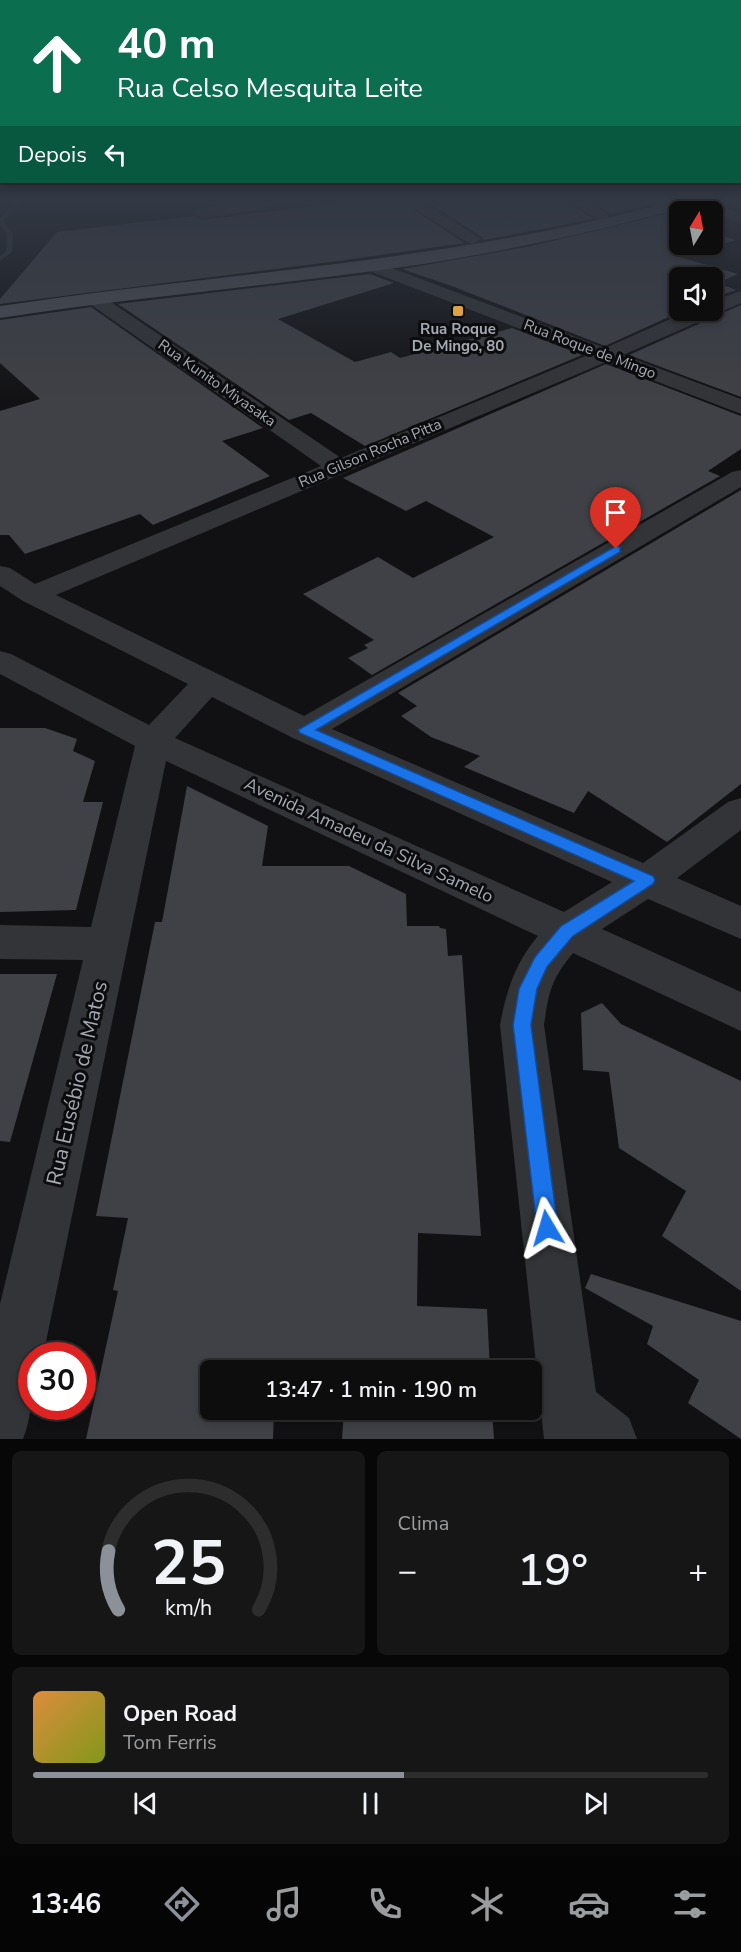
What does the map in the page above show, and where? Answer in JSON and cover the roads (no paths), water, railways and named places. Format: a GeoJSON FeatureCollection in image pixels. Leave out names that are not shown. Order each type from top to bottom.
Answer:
{"type":"FeatureCollection","features":[{"type":"Feature","properties":{"kind":"main road"},"geometry":{"type":"LineString","coordinates":[[0,299],[259,268]]}},
{"type":"Feature","properties":{"kind":"main road"},"geometry":{"type":"LineString","coordinates":[[0,312],[355,268]]}},
{"type":"Feature","properties":{"kind":"street","name":"Rua Roque de Mingo"},"geometry":{"type":"LineString","coordinates":[[379,268],[741,406]]}},
{"type":"Feature","properties":{"kind":"street"},"geometry":{"type":"LineString","coordinates":[[723,303],[741,296]]}},
{"type":"Feature","properties":{"kind":"street","name":"Rua Kunito Miyasaka"},"geometry":{"type":"LineString","coordinates":[[96,300],[337,466]]}},
{"type":"Feature","properties":{"kind":"street","name":"Rua Gilson Rocha Pitta"},"geometry":{"type":"LineString","coordinates":[[33,595],[683,321]]}},
{"type":"Feature","properties":{"kind":"street"},"geometry":{"type":"LineString","coordinates":[[305,730],[741,477]]}},
{"type":"Feature","properties":{"kind":"street"},"geometry":{"type":"LineString","coordinates":[[0,574],[33,595],[305,730],[741,923]]}},
{"type":"Feature","properties":{"kind":"street","name":"Avenida Amadeu da Silva Samelo"},"geometry":{"type":"LineString","coordinates":[[0,661],[153,741],[741,1012]]}},
{"type":"Feature","properties":{"kind":"street"},"geometry":{"type":"LineString","coordinates":[[153,741],[208,682]]}},
{"type":"Feature","properties":{"kind":"street","name":"Rua Eusébio de Matos"},"geometry":{"type":"LineString","coordinates":[[4,1390],[153,741]]}},
{"type":"Feature","properties":{"kind":"street"},"geometry":{"type":"LineString","coordinates":[[584,1429],[522,1025],[528,989],[541,962],[567,931],[647,880],[741,811]]}},
{"type":"Feature","properties":{"kind":"street"},"geometry":{"type":"LineString","coordinates":[[0,942],[108,944]]}},
{"type":"Feature","properties":{"kind":"place","name":"Rua Roque De Mingo, 80"},"geometry":{"type":"Point","coordinates":[458,311]}}]}
